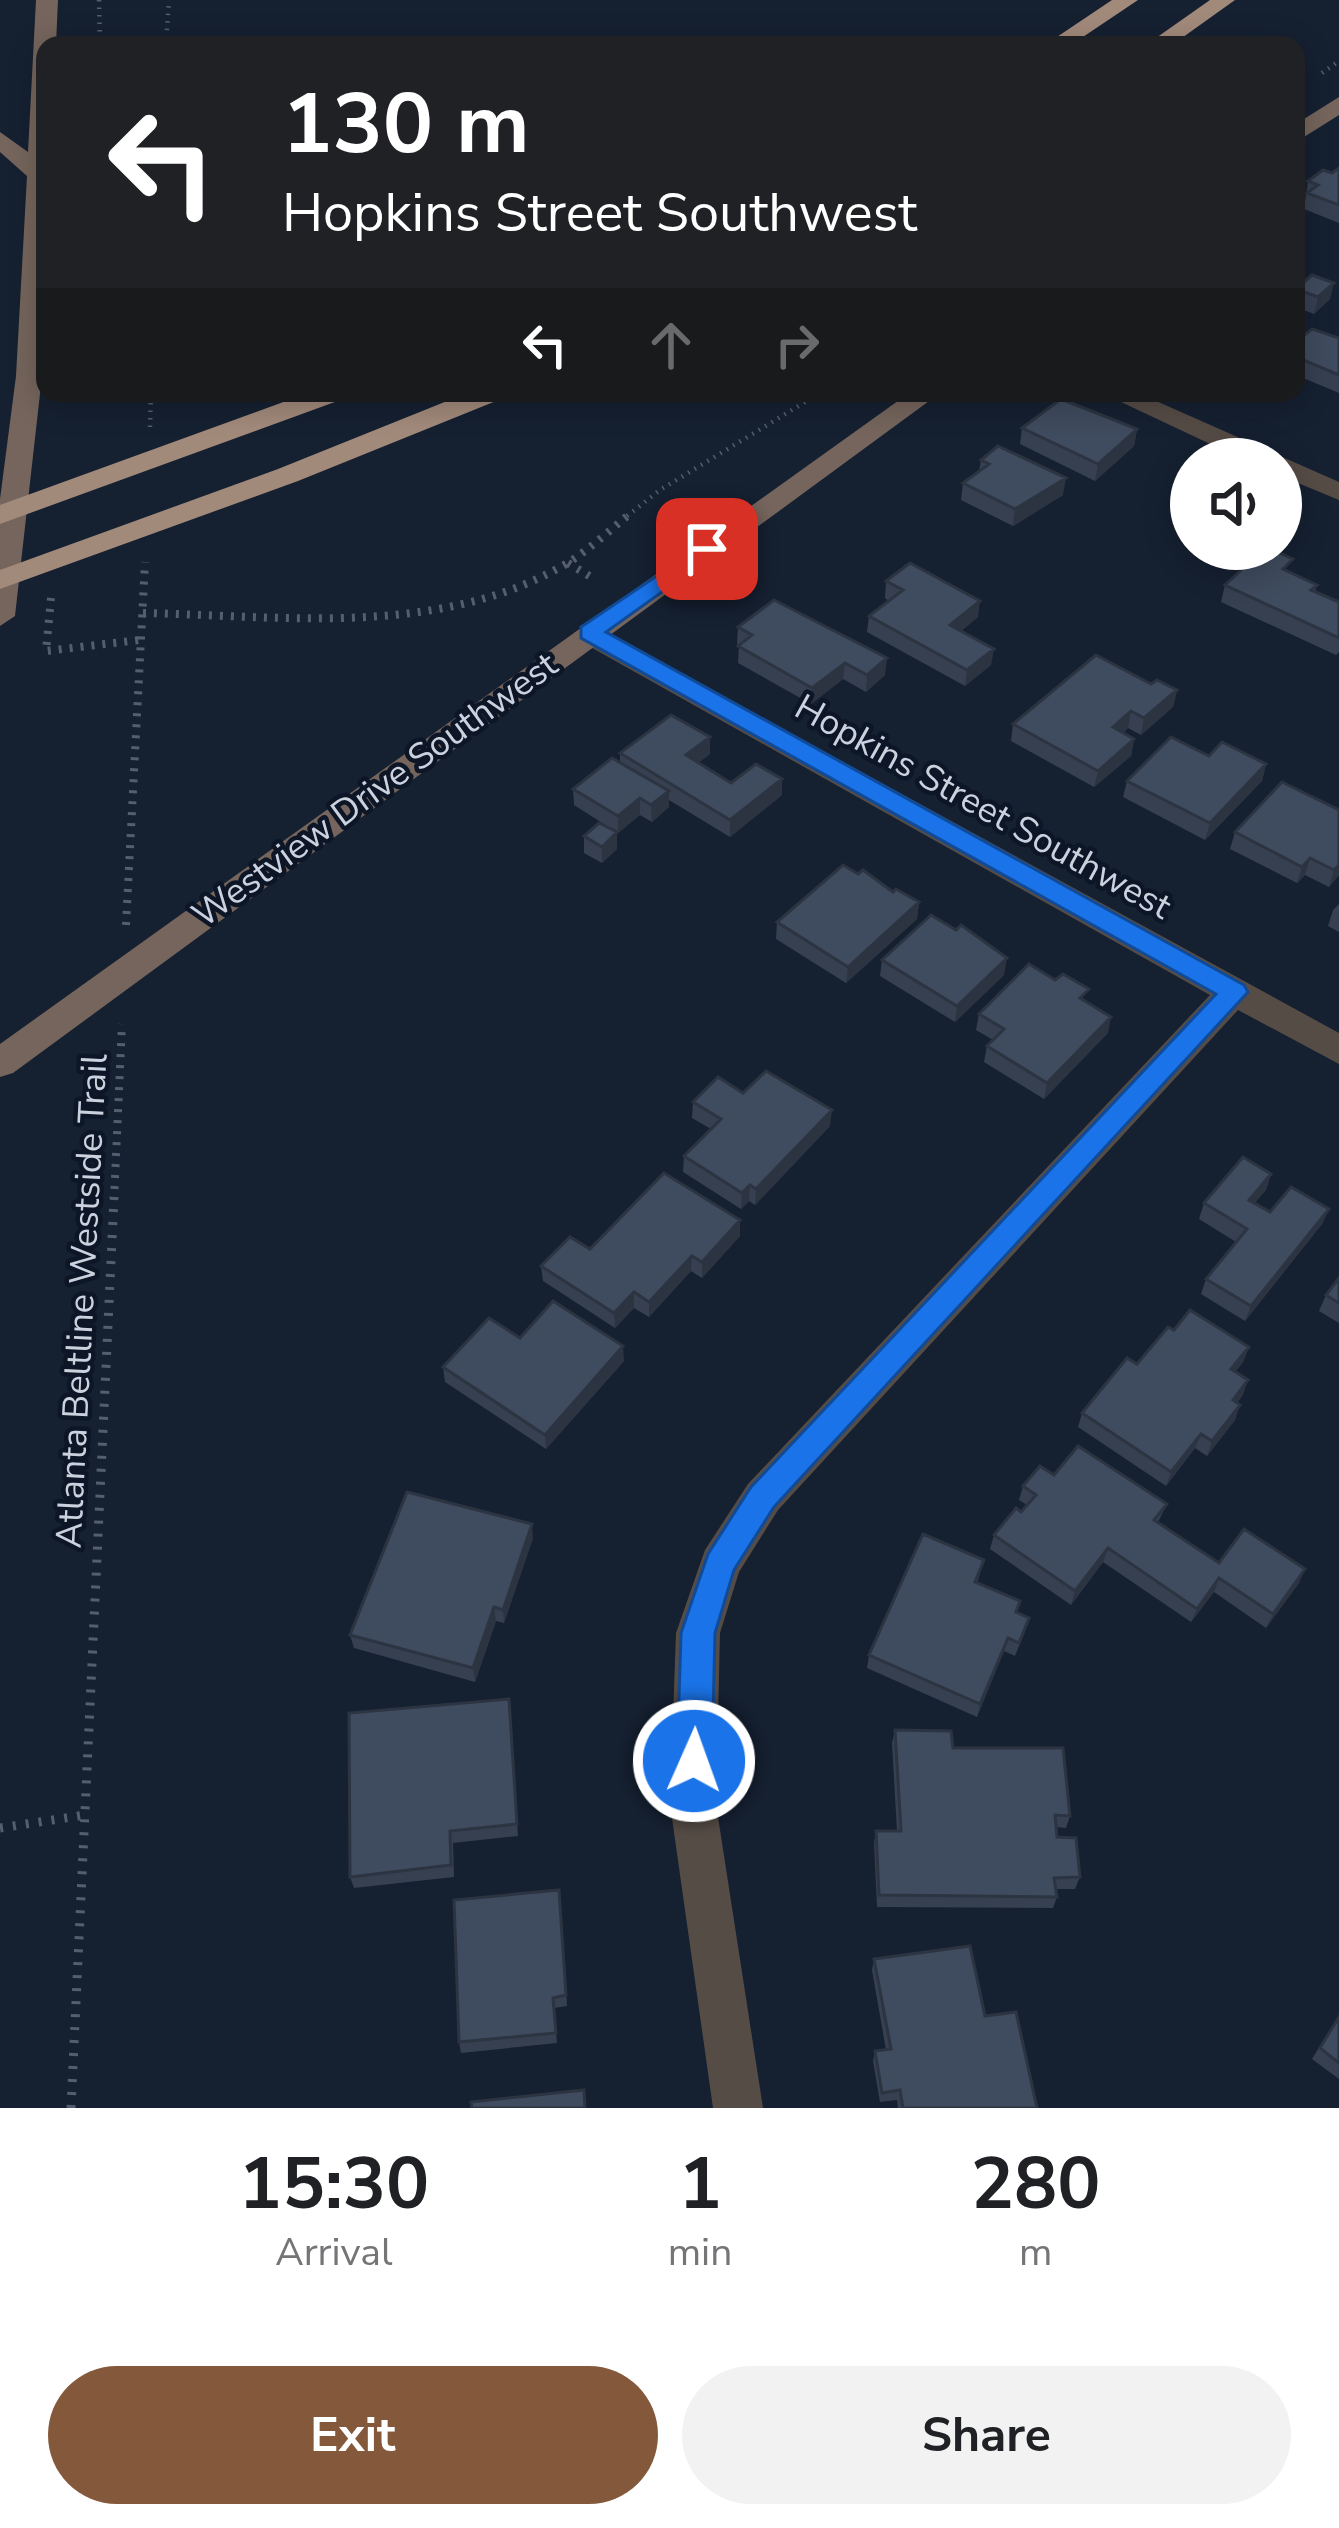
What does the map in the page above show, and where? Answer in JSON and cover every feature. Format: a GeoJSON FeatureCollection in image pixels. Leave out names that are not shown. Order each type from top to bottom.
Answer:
{"type":"FeatureCollection","features":[{"type":"Feature","properties":{"kind":"highway"},"geometry":{"type":"LineString","coordinates":[[1070,36],[1127,0]]}},
{"type":"Feature","properties":{"kind":"highway"},"geometry":{"type":"LineString","coordinates":[[1170,36],[1224,0]]}},
{"type":"Feature","properties":{"kind":"highway"},"geometry":{"type":"LineString","coordinates":[[0,515],[310,402]]}},
{"type":"Feature","properties":{"kind":"highway"},"geometry":{"type":"LineString","coordinates":[[0,580],[288,475],[469,402]]}},
{"type":"Feature","properties":{"kind":"street"},"geometry":{"type":"LineString","coordinates":[[45,36],[47,0]]}},
{"type":"Feature","properties":{"kind":"street"},"geometry":{"type":"LineString","coordinates":[[1305,129],[1339,104]]}},
{"type":"Feature","properties":{"kind":"street"},"geometry":{"type":"LineString","coordinates":[[0,139],[36,172]]}},
{"type":"Feature","properties":{"kind":"street"},"geometry":{"type":"LineString","coordinates":[[0,616],[28,376],[36,214]]}},
{"type":"Feature","properties":{"kind":"street","name":"Westview Drive Southwest"},"geometry":{"type":"LineString","coordinates":[[0,1063],[914,402]]}},
{"type":"Feature","properties":{"kind":"street"},"geometry":{"type":"LineString","coordinates":[[1135,402],[1217,438]]}},
{"type":"Feature","properties":{"kind":"street"},"geometry":{"type":"LineString","coordinates":[[1302,475],[1339,491]]}},
{"type":"Feature","properties":{"kind":"street","name":"Hopkins Street Southwest"},"geometry":{"type":"LineString","coordinates":[[590,633],[1339,1050]]}},
{"type":"Feature","properties":{"kind":"street"},"geometry":{"type":"LineString","coordinates":[[738,2108],[693,1804],[698,1633],[720,1564],[763,1497],[1234,992]]}},
{"type":"Feature","properties":{"kind":"path"},"geometry":{"type":"LineString","coordinates":[[99,0],[100,36]]}},
{"type":"Feature","properties":{"kind":"path"},"geometry":{"type":"LineString","coordinates":[[167,36],[169,0]]}},
{"type":"Feature","properties":{"kind":"path"},"geometry":{"type":"LineString","coordinates":[[143,614],[396,618],[504,593],[568,563],[659,490],[805,402]]}},
{"type":"Feature","properties":{"kind":"path"},"geometry":{"type":"LineString","coordinates":[[126,928],[146,543]]}},
{"type":"Feature","properties":{"kind":"path"},"geometry":{"type":"LineString","coordinates":[[568,563],[591,578]]}},
{"type":"Feature","properties":{"kind":"path","name":"Atlanta Beltline Westside Trail"},"geometry":{"type":"LineString","coordinates":[[71,2108],[123,1000]]}},
{"type":"Feature","properties":{"kind":"path"},"geometry":{"type":"LineString","coordinates":[[0,1828],[85,1815]]}},
{"type":"Feature","properties":{"kind":"building"},"geometry":{"type":"Polygon","coordinates":[[[1339,168],[1339,205],[1307,193],[1318,185],[1308,181],[1323,170],[1332,173],[1339,168]]]}},
{"type":"Feature","properties":{"kind":"building"},"geometry":{"type":"Polygon","coordinates":[[[1312,275],[1334,283],[1318,297],[1305,292],[1305,281],[1312,275]]]}},
{"type":"Feature","properties":{"kind":"building"},"geometry":{"type":"Polygon","coordinates":[[[1312,329],[1339,338],[1339,375],[1305,361],[1305,335],[1312,329]]]}},
{"type":"Feature","properties":{"kind":"building"},"geometry":{"type":"Polygon","coordinates":[[[1057,402],[1069,402],[1137,429],[1098,464],[1022,428],[1057,402]]]}},
{"type":"Feature","properties":{"kind":"building"},"geometry":{"type":"Polygon","coordinates":[[[998,446],[1066,478],[1015,509],[963,483],[989,464],[981,460],[998,446]]]}},
{"type":"Feature","properties":{"kind":"building"},"geometry":{"type":"Polygon","coordinates":[[[910,563],[980,601],[950,625],[994,649],[967,670],[869,616],[903,590],[886,581],[910,563]]]}},
{"type":"Feature","properties":{"kind":"building"},"geometry":{"type":"Polygon","coordinates":[[[1241,570],[1285,570],[1317,585],[1311,590],[1339,602],[1339,638],[1225,585],[1241,570]]]}},
{"type":"Feature","properties":{"kind":"building"},"geometry":{"type":"Polygon","coordinates":[[[774,600],[887,658],[867,675],[845,663],[812,688],[738,646],[752,635],[738,627],[774,600]]]}},
{"type":"Feature","properties":{"kind":"building"},"geometry":{"type":"Polygon","coordinates":[[[1096,655],[1151,684],[1157,680],[1177,690],[1144,718],[1131,711],[1113,727],[1134,739],[1098,771],[1013,724],[1096,655]]]}},
{"type":"Feature","properties":{"kind":"building"},"geometry":{"type":"Polygon","coordinates":[[[671,715],[710,737],[686,755],[731,783],[756,764],[782,779],[730,820],[620,753],[671,715]]]}},
{"type":"Feature","properties":{"kind":"building"},"geometry":{"type":"Polygon","coordinates":[[[1171,737],[1209,756],[1222,742],[1266,764],[1210,823],[1127,781],[1171,737]]]}},
{"type":"Feature","properties":{"kind":"building"},"geometry":{"type":"Polygon","coordinates":[[[612,758],[669,791],[651,805],[640,798],[618,816],[573,789],[612,758]]]}},
{"type":"Feature","properties":{"kind":"building"},"geometry":{"type":"Polygon","coordinates":[[[1282,782],[1339,810],[1339,865],[1334,870],[1310,858],[1302,867],[1235,832],[1282,782]]]}},
{"type":"Feature","properties":{"kind":"building"},"geometry":{"type":"Polygon","coordinates":[[[599,823],[617,832],[602,847],[584,836],[599,823]]]}},
{"type":"Feature","properties":{"kind":"building"},"geometry":{"type":"Polygon","coordinates":[[[843,865],[858,874],[863,870],[893,892],[896,889],[919,902],[848,967],[777,922],[843,865]]]}},
{"type":"Feature","properties":{"kind":"building"},"geometry":{"type":"Polygon","coordinates":[[[931,915],[956,930],[961,925],[1007,958],[957,1006],[882,960],[931,915]]]}},
{"type":"Feature","properties":{"kind":"building"},"geometry":{"type":"Polygon","coordinates":[[[1029,964],[1055,980],[1063,974],[1089,989],[1080,998],[1111,1017],[1047,1083],[987,1046],[1004,1029],[979,1014],[1029,964]]]}},
{"type":"Feature","properties":{"kind":"building"},"geometry":{"type":"Polygon","coordinates":[[[766,1071],[832,1110],[756,1189],[750,1185],[742,1193],[684,1156],[721,1119],[693,1102],[718,1077],[743,1093],[766,1071]]]}},
{"type":"Feature","properties":{"kind":"building"},"geometry":{"type":"Polygon","coordinates":[[[1243,1157],[1271,1174],[1249,1200],[1270,1212],[1291,1187],[1329,1209],[1251,1306],[1206,1279],[1247,1229],[1204,1203],[1243,1157]]]}},
{"type":"Feature","properties":{"kind":"building"},"geometry":{"type":"Polygon","coordinates":[[[664,1173],[740,1220],[702,1262],[692,1256],[649,1302],[634,1292],[614,1313],[541,1266],[570,1237],[590,1249],[664,1173]]]}},
{"type":"Feature","properties":{"kind":"building"},"geometry":{"type":"Polygon","coordinates":[[[1339,1278],[1339,1303],[1326,1295],[1339,1278]]]}},
{"type":"Feature","properties":{"kind":"building"},"geometry":{"type":"Polygon","coordinates":[[[553,1301],[623,1346],[545,1435],[443,1367],[489,1318],[520,1338],[553,1301]]]}},
{"type":"Feature","properties":{"kind":"building"},"geometry":{"type":"Polygon","coordinates":[[[1190,1310],[1249,1347],[1231,1369],[1248,1380],[1233,1400],[1240,1405],[1212,1441],[1201,1434],[1171,1472],[1082,1413],[1127,1358],[1137,1364],[1168,1327],[1174,1330],[1190,1310]]]}},
{"type":"Feature","properties":{"kind":"building"},"geometry":{"type":"Polygon","coordinates":[[[1078,1446],[1167,1504],[1154,1520],[1219,1563],[1244,1529],[1305,1569],[1273,1614],[1219,1578],[1197,1609],[1108,1548],[1075,1591],[994,1535],[1016,1508],[1021,1512],[1036,1495],[1023,1486],[1040,1466],[1054,1475],[1078,1446]]]}},
{"type":"Feature","properties":{"kind":"building"},"geometry":{"type":"Polygon","coordinates":[[[407,1492],[532,1524],[503,1610],[494,1607],[473,1668],[350,1635],[407,1492]]]}},
{"type":"Feature","properties":{"kind":"building"},"geometry":{"type":"Polygon","coordinates":[[[923,1534],[984,1560],[975,1582],[1020,1601],[1016,1612],[1029,1618],[1019,1643],[1008,1638],[980,1704],[869,1655],[923,1534]]]}},
{"type":"Feature","properties":{"kind":"building"},"geometry":{"type":"Polygon","coordinates":[[[509,1699],[517,1824],[450,1831],[451,1865],[350,1877],[349,1713],[509,1699]]]}},
{"type":"Feature","properties":{"kind":"building"},"geometry":{"type":"Polygon","coordinates":[[[895,1730],[951,1731],[953,1748],[1063,1748],[1070,1816],[1055,1815],[1057,1837],[1076,1838],[1080,1877],[1054,1878],[1057,1897],[879,1895],[876,1831],[901,1831],[895,1730]]]}},
{"type":"Feature","properties":{"kind":"building"},"geometry":{"type":"Polygon","coordinates":[[[559,1890],[566,1995],[553,1998],[556,2033],[459,2042],[454,1900],[559,1890]]]}},
{"type":"Feature","properties":{"kind":"building"},"geometry":{"type":"Polygon","coordinates":[[[970,1946],[985,2016],[1016,2012],[1037,2108],[903,2108],[900,2090],[882,2093],[875,2051],[891,2049],[874,1959],[970,1946]]]}},
{"type":"Feature","properties":{"kind":"building"},"geometry":{"type":"Polygon","coordinates":[[[1339,2017],[1339,2063],[1320,2048],[1339,2017]]]}},
{"type":"Feature","properties":{"kind":"building"},"geometry":{"type":"Polygon","coordinates":[[[584,2090],[585,2108],[472,2108],[471,2102],[584,2090]]]}},
{"type":"Feature","properties":{"kind":"route"},"geometry":{"type":"LineString","coordinates":[[694,1761],[698,1633],[720,1564],[763,1497],[1234,992],[590,633],[707,549]]}}]}
